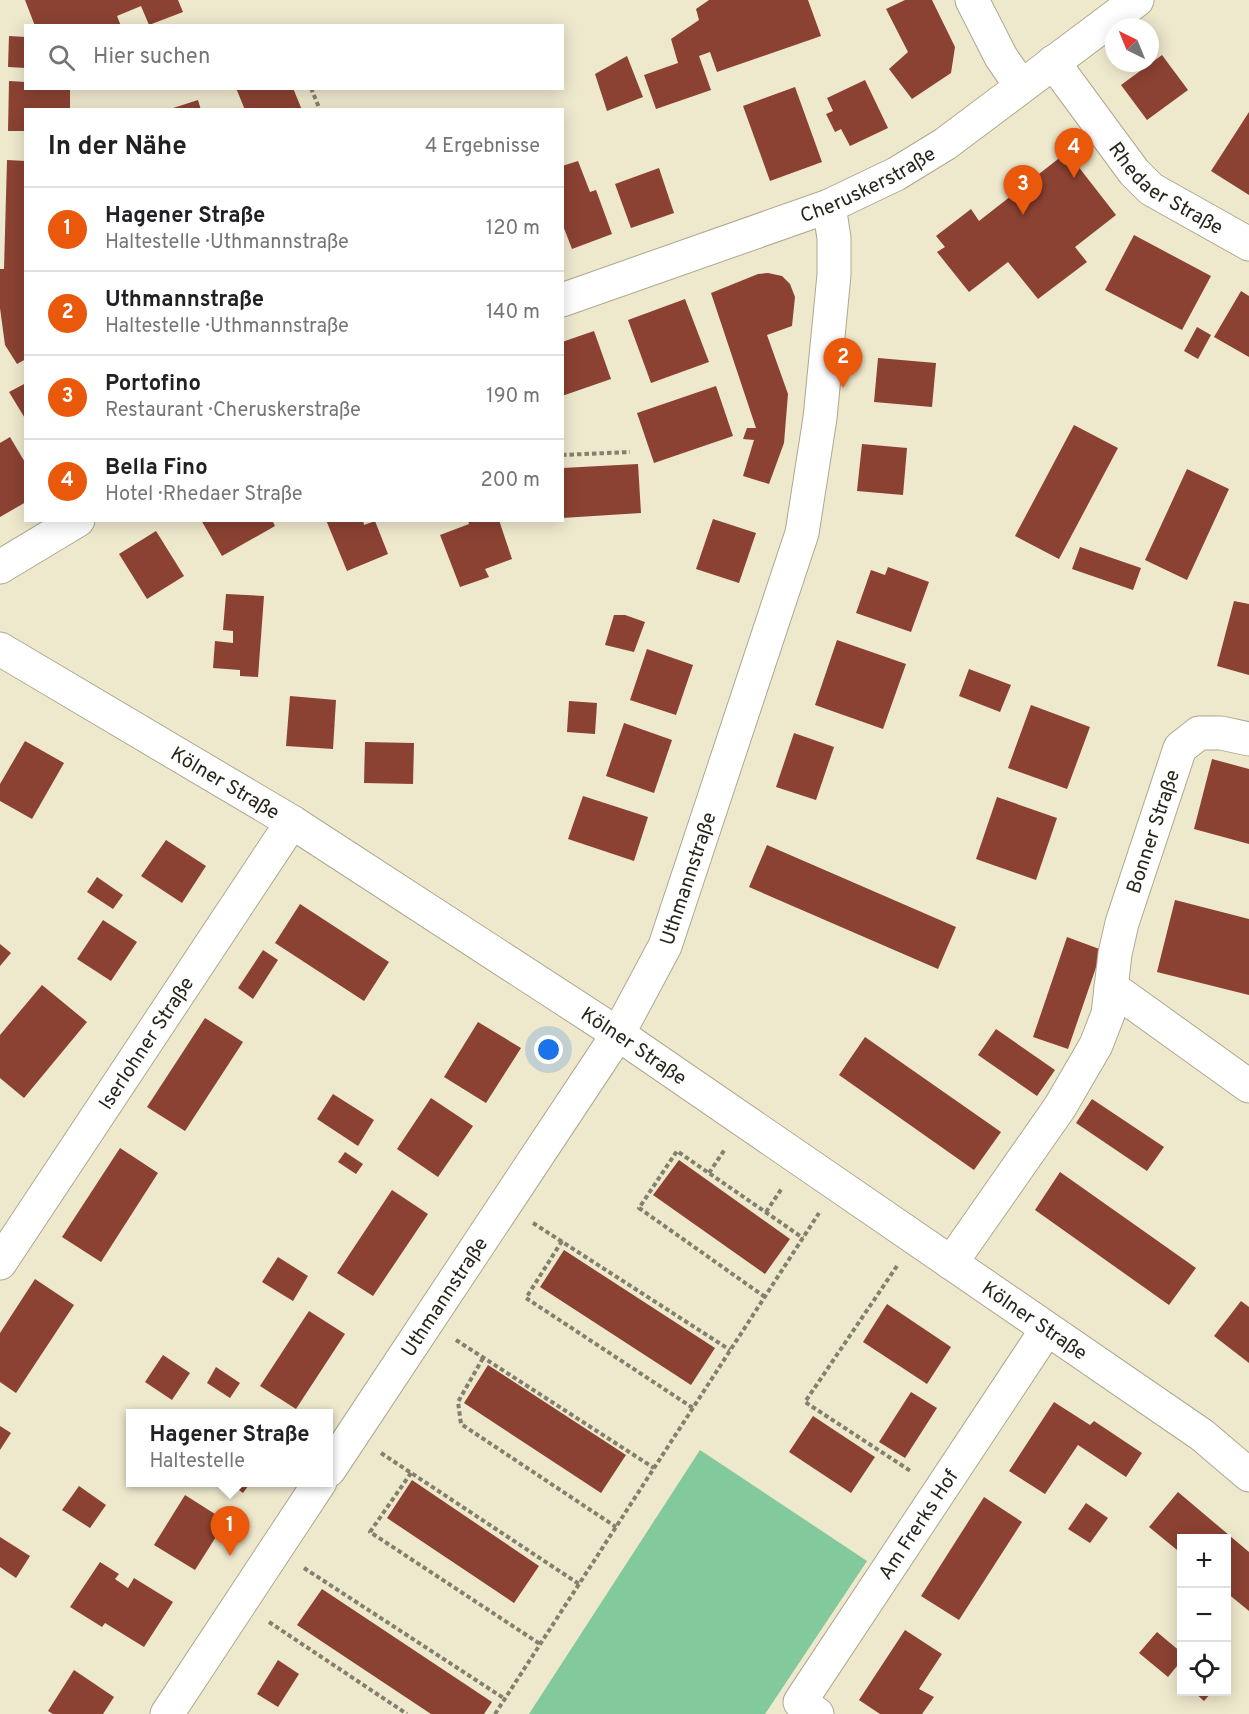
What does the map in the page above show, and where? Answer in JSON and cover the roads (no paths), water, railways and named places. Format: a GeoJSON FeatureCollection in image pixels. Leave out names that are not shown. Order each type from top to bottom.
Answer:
{"type":"FeatureCollection","features":[{"type":"Feature","properties":{"kind":"street"},"geometry":{"type":"LineString","coordinates":[[972,0],[1001,57],[1021,86]]}},
{"type":"Feature","properties":{"kind":"street","name":"Cheruskerstraße"},"geometry":{"type":"LineString","coordinates":[[564,299],[829,206],[896,174],[945,144],[1137,0]]}},
{"type":"Feature","properties":{"kind":"street","name":"Rhedaer Straße"},"geometry":{"type":"LineString","coordinates":[[1053,62],[1134,172],[1150,189],[1249,244]]}},
{"type":"Feature","properties":{"kind":"street","name":"Uthmannstraße"},"geometry":{"type":"LineString","coordinates":[[333,1464],[618,1034],[665,946],[802,533],[820,418],[834,275],[834,238],[829,206]]}},
{"type":"Feature","properties":{"kind":"street"},"geometry":{"type":"LineString","coordinates":[[0,567],[75,522]]}},
{"type":"Feature","properties":{"kind":"street","name":"Kölner Straße"},"geometry":{"type":"LineString","coordinates":[[0,649],[292,822],[618,1034],[1202,1435],[1249,1475]]}},
{"type":"Feature","properties":{"kind":"street","name":"Bonner Straße"},"geometry":{"type":"LineString","coordinates":[[951,1263],[1060,1107],[1096,1045],[1108,1014],[1115,954],[1122,923],[1180,748],[1199,733],[1221,732],[1249,739]]}},
{"type":"Feature","properties":{"kind":"street","name":"Iserlohner Straße"},"geometry":{"type":"LineString","coordinates":[[0,1263],[292,822]]}},
{"type":"Feature","properties":{"kind":"street"},"geometry":{"type":"LineString","coordinates":[[1112,987],[1249,1086]]}},
{"type":"Feature","properties":{"kind":"street","name":"Am Frerks Hof"},"geometry":{"type":"LineString","coordinates":[[817,1714],[800,1702],[1047,1329]]}},
{"type":"Feature","properties":{"kind":"street"},"geometry":{"type":"LineString","coordinates":[[167,1714],[317,1487]]}},
{"type":"Feature","properties":{"kind":"place","name":"Bella Fino"},"geometry":{"type":"Point","coordinates":[1074,178]}},
{"type":"Feature","properties":{"kind":"place","name":"Portofino"},"geometry":{"type":"Point","coordinates":[1023,215]}},
{"type":"Feature","properties":{"kind":"place","name":"Uthmannstraße"},"geometry":{"type":"Point","coordinates":[843,388]}},
{"type":"Feature","properties":{"kind":"place","name":"Hagener Straße"},"geometry":{"type":"Point","coordinates":[230,1556]}}]}
